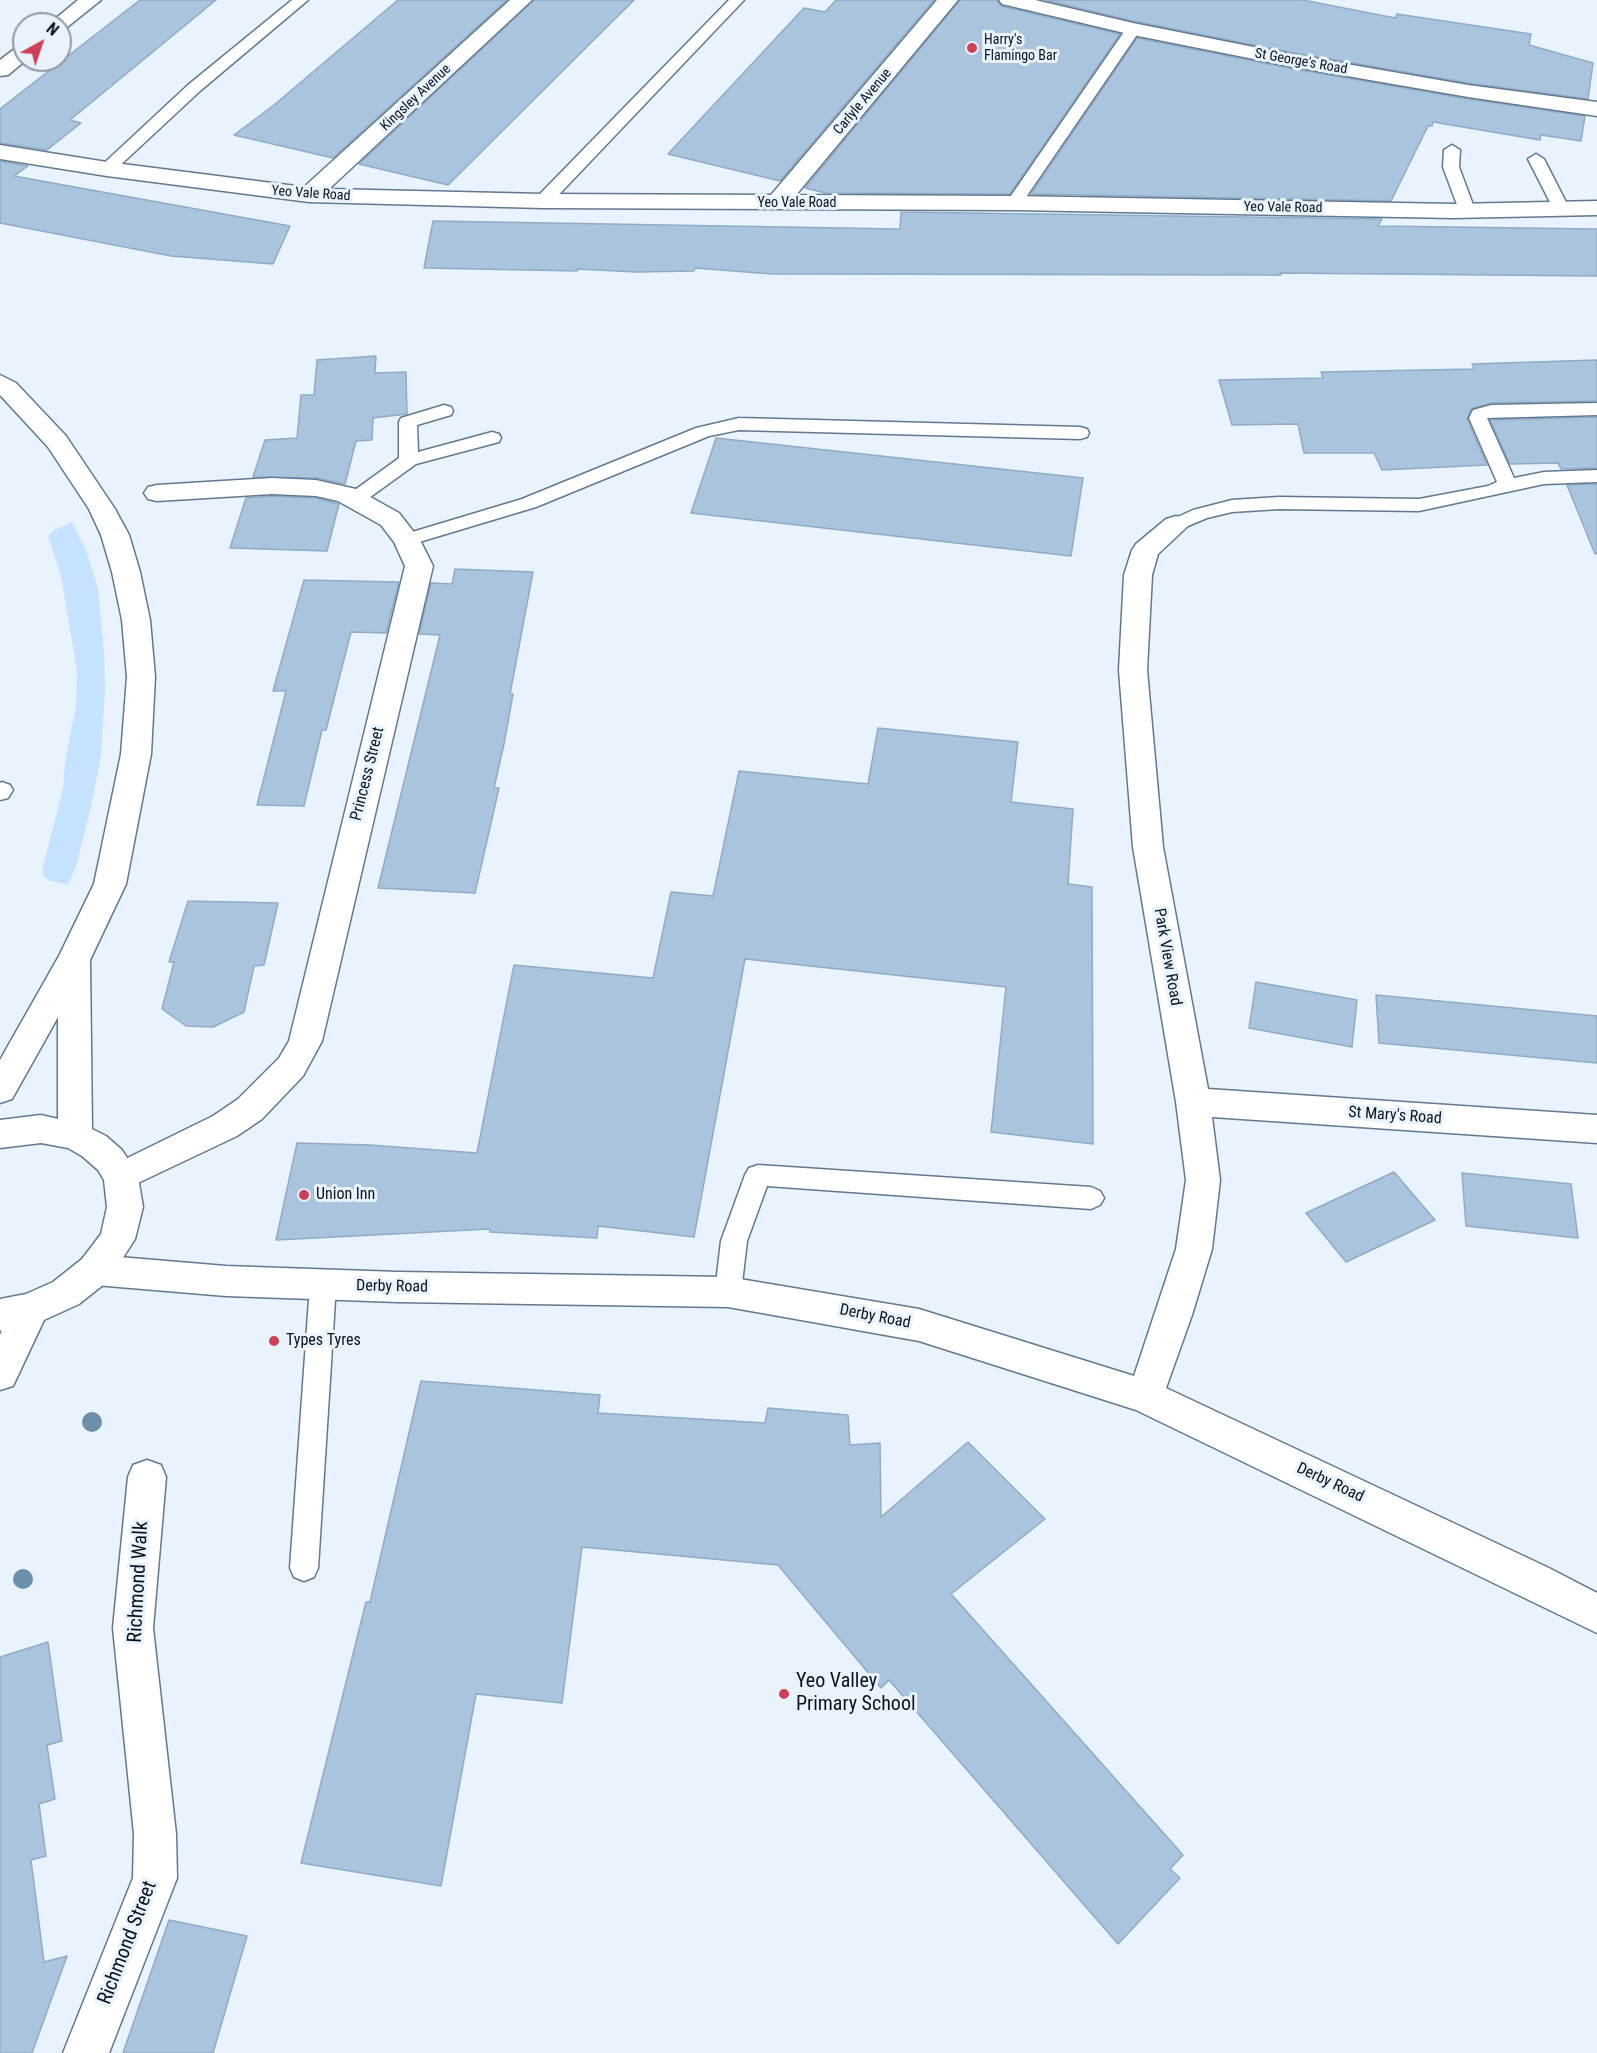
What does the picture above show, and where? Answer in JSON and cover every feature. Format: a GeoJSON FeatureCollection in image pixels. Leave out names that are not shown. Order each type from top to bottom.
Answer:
{"type":"FeatureCollection","features":[{"type":"Feature","properties":{"kind":"street"},"geometry":{"type":"LineString","coordinates":[[72,14],[91,0]]}},
{"type":"Feature","properties":{"kind":"street","name":"Kingsley Avenue"},"geometry":{"type":"LineString","coordinates":[[309,195],[522,0]]}},
{"type":"Feature","properties":{"kind":"street","name":"Carlyle Avenue"},"geometry":{"type":"LineString","coordinates":[[777,203],[948,0]]}},
{"type":"Feature","properties":{"kind":"street","name":"St George's Road"},"geometry":{"type":"LineString","coordinates":[[1009,0],[1133,29],[1334,68],[1467,91],[1597,109]]}},
{"type":"Feature","properties":{"kind":"street"},"geometry":{"type":"LineString","coordinates":[[0,70],[12,60]]}},
{"type":"Feature","properties":{"kind":"street","name":"Yeo Vale Road"},"geometry":{"type":"LineString","coordinates":[[0,152],[107,169],[309,195],[543,201],[1014,203],[1467,210],[1597,208]]}},
{"type":"Feature","properties":{"kind":"street"},"geometry":{"type":"LineString","coordinates":[[0,383],[57,442],[102,509],[115,535],[126,572],[136,620],[141,677],[136,754],[111,884],[74,959],[0,1090]]}},
{"type":"Feature","properties":{"kind":"street","name":"Princess Street"},"geometry":{"type":"LineString","coordinates":[[121,1177],[225,1126],[250,1109],[291,1067],[305,1041],[419,566],[406,540],[390,519],[355,499],[316,488],[272,486],[158,493]]}},
{"type":"Feature","properties":{"kind":"street","name":"Park View Road"},"geometry":{"type":"LineString","coordinates":[[1145,1396],[1174,1315],[1194,1249],[1203,1180],[1192,1102],[1148,847],[1132,670],[1138,575],[1146,550],[1176,525]]}},
{"type":"Feature","properties":{"kind":"street"},"geometry":{"type":"LineString","coordinates":[[74,959],[75,1136]]}},
{"type":"Feature","properties":{"kind":"street","name":"St Mary's Road"},"geometry":{"type":"LineString","coordinates":[[1192,1102],[1597,1129]]}},
{"type":"Feature","properties":{"kind":"street"},"geometry":{"type":"LineString","coordinates":[[0,1134],[41,1129],[75,1136],[94,1146],[110,1160],[121,1177],[125,1207],[117,1239],[95,1270],[66,1293],[15,1312],[0,1374]]}},
{"type":"Feature","properties":{"kind":"street","name":"Derby Road"},"geometry":{"type":"LineString","coordinates":[[95,1270],[226,1281],[323,1285],[728,1292],[919,1325],[1145,1396],[1535,1581],[1597,1614]]}},
{"type":"Feature","properties":{"kind":"street","name":"Richmond Walk"},"geometry":{"type":"LineString","coordinates":[[142,1724],[133,1628],[147,1477]]}},
{"type":"Feature","properties":{"kind":"street","name":"Richmond Street"},"geometry":{"type":"LineString","coordinates":[[86,2053],[155,1878],[155,1834],[142,1724]]}},
{"type":"Feature","properties":{"kind":"lane"},"geometry":{"type":"LineString","coordinates":[[107,169],[194,88],[301,0]]}},
{"type":"Feature","properties":{"kind":"lane"},"geometry":{"type":"LineString","coordinates":[[543,201],[737,0]]}},
{"type":"Feature","properties":{"kind":"lane"},"geometry":{"type":"LineString","coordinates":[[1014,203],[1133,29]]}},
{"type":"Feature","properties":{"kind":"lane"},"geometry":{"type":"LineString","coordinates":[[1452,150],[1451,167],[1467,210]]}},
{"type":"Feature","properties":{"kind":"lane"},"geometry":{"type":"LineString","coordinates":[[1536,159],[1562,208]]}},
{"type":"Feature","properties":{"kind":"lane"},"geometry":{"type":"LineString","coordinates":[[1508,485],[1478,418],[1480,414],[1491,411],[1597,410]]}},
{"type":"Feature","properties":{"kind":"lane"},"geometry":{"type":"LineString","coordinates":[[409,460],[408,422],[444,411]]}},
{"type":"Feature","properties":{"kind":"lane"},"geometry":{"type":"LineString","coordinates":[[406,540],[529,503],[703,432],[739,424],[1080,433]]}},
{"type":"Feature","properties":{"kind":"lane"},"geometry":{"type":"LineString","coordinates":[[355,499],[409,460],[492,438]]}},
{"type":"Feature","properties":{"kind":"lane"},"geometry":{"type":"LineString","coordinates":[[1176,525],[1200,514],[1232,506],[1278,503],[1419,505],[1544,478],[1597,476]]}},
{"type":"Feature","properties":{"kind":"lane"},"geometry":{"type":"LineString","coordinates":[[728,1292],[734,1241],[758,1175],[1091,1198]]}},
{"type":"Feature","properties":{"kind":"lane"},"geometry":{"type":"LineString","coordinates":[[304,1568],[323,1285]]}},
{"type":"Feature","properties":{"kind":"shaded area"},"geometry":{"type":"Polygon","coordinates":[[[72,522],[86,550],[98,589],[105,689],[101,756],[76,866],[68,885],[48,880],[43,876],[43,867],[63,789],[65,762],[76,706],[77,670],[61,576],[48,536],[54,530],[72,522]]]}},
{"type":"Feature","properties":{"kind":"building"},"geometry":{"type":"Polygon","coordinates":[[[140,0],[216,0],[70,120],[81,123],[47,150],[0,143],[0,109],[48,72],[72,72],[72,53],[140,0]]]}},
{"type":"Feature","properties":{"kind":"building"},"geometry":{"type":"Polygon","coordinates":[[[398,0],[507,0],[333,158],[234,135],[274,105],[398,0]]]}},
{"type":"Feature","properties":{"kind":"building"},"geometry":{"type":"Polygon","coordinates":[[[534,0],[634,0],[448,185],[359,164],[534,0]]]}},
{"type":"Feature","properties":{"kind":"building"},"geometry":{"type":"Polygon","coordinates":[[[836,0],[934,0],[780,181],[668,154],[804,8],[825,12],[836,0]]]}},
{"type":"Feature","properties":{"kind":"building"},"geometry":{"type":"Polygon","coordinates":[[[960,0],[997,0],[1001,6],[1120,34],[1010,194],[825,193],[805,188],[960,0]]]}},
{"type":"Feature","properties":{"kind":"building"},"geometry":{"type":"Polygon","coordinates":[[[1045,0],[1303,0],[1395,18],[1397,14],[1531,34],[1529,45],[1593,63],[1588,99],[1468,83],[1289,52],[1133,21],[1045,0]]]}},
{"type":"Feature","properties":{"kind":"building"},"geometry":{"type":"Polygon","coordinates":[[[1137,38],[1289,68],[1468,99],[1585,116],[1581,141],[1541,135],[1540,140],[1433,122],[1432,126],[1428,126],[1391,201],[1031,194],[1137,38]]]}},
{"type":"Feature","properties":{"kind":"building"},"geometry":{"type":"Polygon","coordinates":[[[0,161],[28,166],[14,176],[290,226],[273,264],[171,256],[0,223],[0,161]]]}},
{"type":"Feature","properties":{"kind":"building"},"geometry":{"type":"Polygon","coordinates":[[[901,212],[1382,219],[1378,226],[1597,229],[1597,276],[1280,273],[1281,275],[772,274],[695,268],[694,271],[636,272],[578,269],[577,271],[424,268],[433,221],[900,229],[901,212]]]}},
{"type":"Feature","properties":{"kind":"building"},"geometry":{"type":"Polygon","coordinates":[[[376,356],[375,373],[406,372],[407,414],[373,418],[372,440],[356,441],[345,484],[316,478],[253,477],[265,440],[297,438],[301,395],[314,395],[317,360],[376,356]]]}},
{"type":"Feature","properties":{"kind":"building"},"geometry":{"type":"Polygon","coordinates":[[[1597,360],[1597,401],[1491,403],[1471,409],[1467,419],[1487,465],[1382,470],[1374,453],[1304,453],[1298,424],[1232,425],[1219,380],[1323,378],[1321,372],[1474,369],[1472,364],[1597,360]]]}},
{"type":"Feature","properties":{"kind":"building"},"geometry":{"type":"Polygon","coordinates":[[[1597,417],[1597,468],[1561,469],[1558,463],[1510,464],[1490,420],[1597,417]]]}},
{"type":"Feature","properties":{"kind":"building"},"geometry":{"type":"Polygon","coordinates":[[[716,438],[1083,478],[1071,556],[691,513],[716,438]]]}},
{"type":"Feature","properties":{"kind":"building"},"geometry":{"type":"Polygon","coordinates":[[[1597,484],[1597,553],[1595,554],[1567,485],[1597,484]]]}},
{"type":"Feature","properties":{"kind":"building"},"geometry":{"type":"Polygon","coordinates":[[[272,496],[316,498],[339,504],[327,551],[230,548],[246,498],[272,496]]]}},
{"type":"Feature","properties":{"kind":"building"},"geometry":{"type":"Polygon","coordinates":[[[455,569],[533,572],[510,694],[513,694],[504,744],[494,788],[499,788],[475,893],[378,888],[440,635],[419,634],[431,583],[452,584],[455,569]]]}},
{"type":"Feature","properties":{"kind":"building"},"geometry":{"type":"Polygon","coordinates":[[[304,580],[399,582],[386,633],[351,632],[326,730],[322,730],[304,806],[257,805],[286,691],[273,691],[304,580]]]}},
{"type":"Feature","properties":{"kind":"building"},"geometry":{"type":"Polygon","coordinates":[[[878,728],[1018,742],[1011,802],[1073,809],[1068,884],[1092,887],[1093,1144],[991,1132],[1006,987],[745,959],[694,1237],[598,1226],[597,1238],[490,1232],[490,1229],[276,1240],[297,1143],[370,1145],[477,1153],[514,965],[653,978],[671,892],[713,896],[739,771],[868,784],[878,728]]]}},
{"type":"Feature","properties":{"kind":"building"},"geometry":{"type":"Polygon","coordinates":[[[188,901],[278,903],[264,965],[254,966],[244,1012],[213,1027],[186,1026],[162,1009],[174,962],[169,962],[188,901]]]}},
{"type":"Feature","properties":{"kind":"building"},"geometry":{"type":"Polygon","coordinates":[[[1256,982],[1357,1000],[1352,1047],[1249,1028],[1256,982]]]}},
{"type":"Feature","properties":{"kind":"building"},"geometry":{"type":"Polygon","coordinates":[[[1376,995],[1597,1016],[1597,1063],[1379,1043],[1376,995]]]}},
{"type":"Feature","properties":{"kind":"building"},"geometry":{"type":"Polygon","coordinates":[[[1394,1172],[1435,1220],[1346,1262],[1306,1213],[1394,1172]]]}},
{"type":"Feature","properties":{"kind":"building"},"geometry":{"type":"Polygon","coordinates":[[[1462,1173],[1571,1184],[1578,1238],[1466,1226],[1462,1173]]]}},
{"type":"Feature","properties":{"kind":"building"},"geometry":{"type":"Polygon","coordinates":[[[421,1381],[600,1395],[598,1413],[765,1423],[768,1408],[848,1415],[850,1445],[880,1443],[881,1517],[968,1442],[1045,1519],[951,1594],[1183,1855],[1170,1869],[1180,1878],[1118,1944],[889,1680],[881,1688],[778,1565],[582,1547],[562,1703],[476,1694],[441,1886],[301,1863],[366,1602],[370,1602],[421,1381]]]}},
{"type":"Feature","properties":{"kind":"building"},"geometry":{"type":"Polygon","coordinates":[[[48,1642],[62,1741],[47,1745],[55,1799],[39,1804],[46,1856],[31,1860],[44,1962],[67,1956],[32,2053],[0,2053],[0,1657],[48,1642]]]}},
{"type":"Feature","properties":{"kind":"building"},"geometry":{"type":"Polygon","coordinates":[[[169,1920],[247,1936],[213,2053],[123,2053],[169,1920]]]}},
{"type":"Feature","properties":{"kind":"place","name":"Harry's Flamingo Bar"},"geometry":{"type":"Point","coordinates":[972,48]}},
{"type":"Feature","properties":{"kind":"place","name":"Union Inn"},"geometry":{"type":"Point","coordinates":[304,1195]}},
{"type":"Feature","properties":{"kind":"place","name":"Types Tyres"},"geometry":{"type":"Point","coordinates":[274,1341]}},
{"type":"Feature","properties":{"kind":"place","name":"Yeo Valley Primary School"},"geometry":{"type":"Point","coordinates":[784,1694]}}]}
